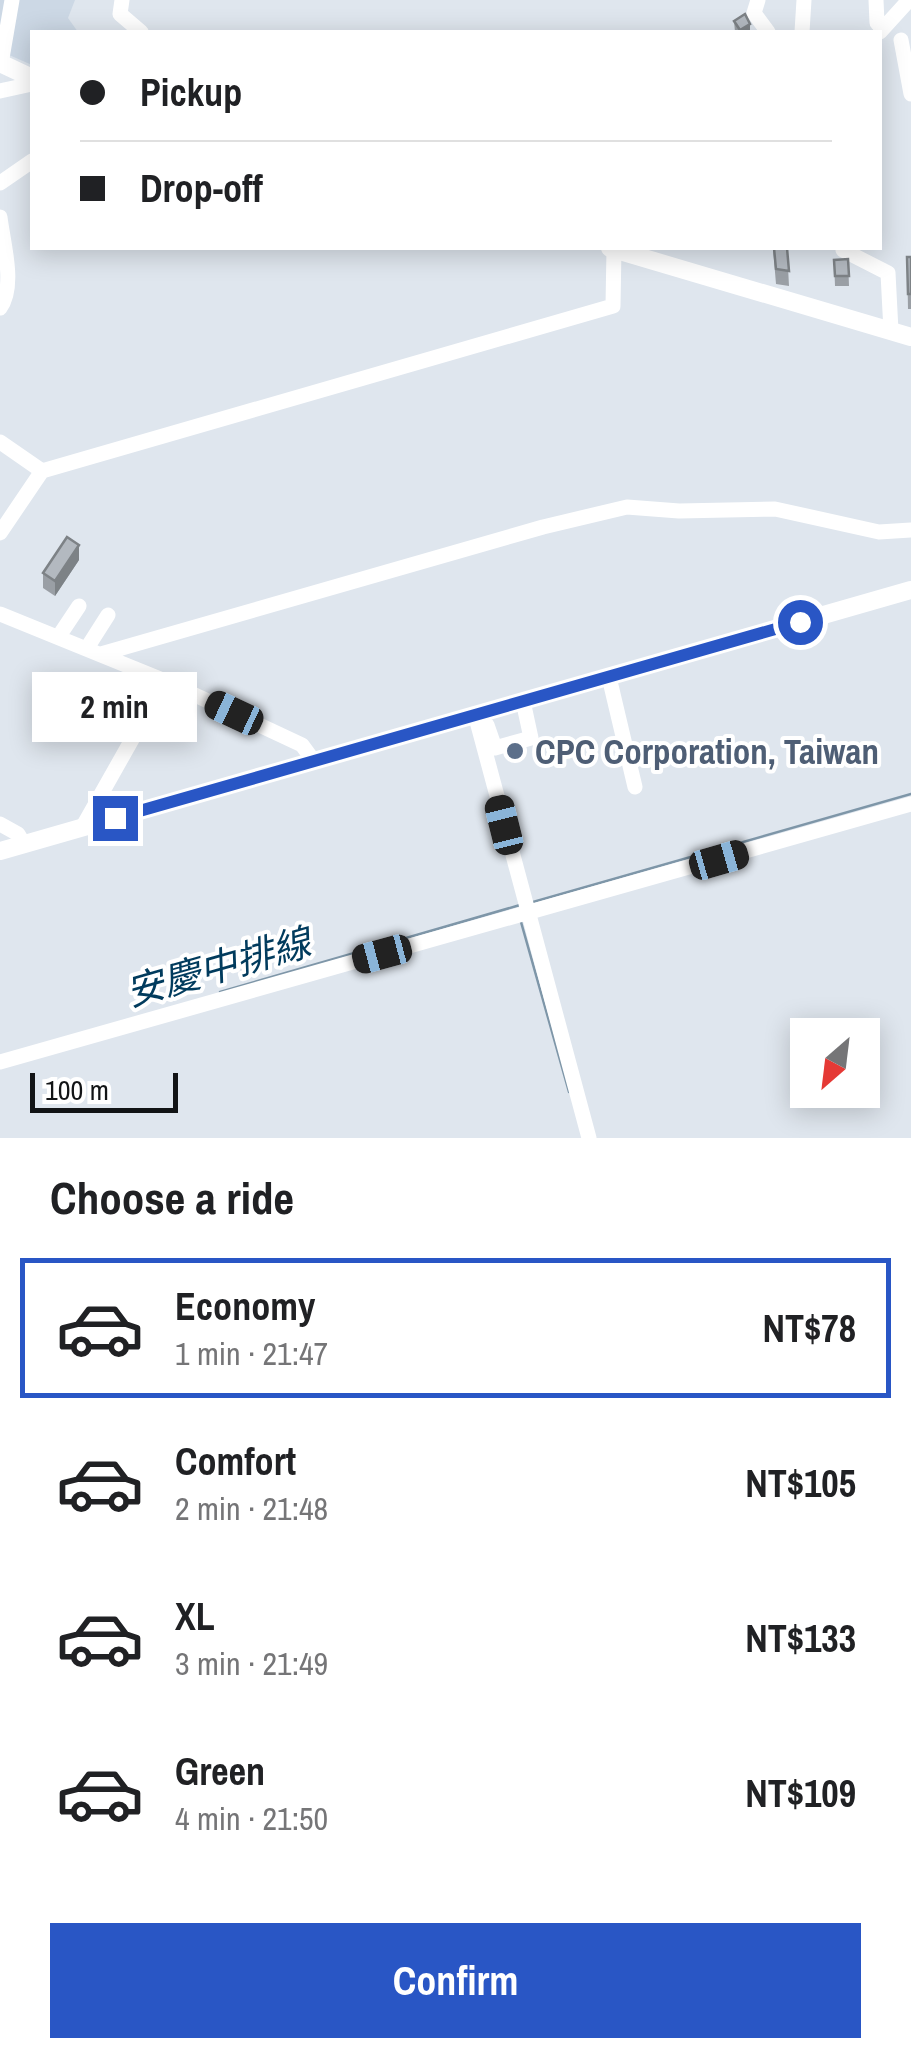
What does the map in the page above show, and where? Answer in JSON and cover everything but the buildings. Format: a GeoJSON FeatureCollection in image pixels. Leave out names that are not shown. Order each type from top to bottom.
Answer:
{"type":"FeatureCollection","features":[{"type":"Feature","properties":{"kind":"main road"},"geometry":{"type":"LineString","coordinates":[[1,64],[30,80]]}},
{"type":"Feature","properties":{"kind":"main road"},"geometry":{"type":"LineString","coordinates":[[619,250],[911,338]]}},
{"type":"Feature","properties":{"kind":"main road"},"geometry":{"type":"LineString","coordinates":[[0,851],[911,590]]}},
{"type":"Feature","properties":{"kind":"street"},"geometry":{"type":"LineString","coordinates":[[122,0],[120,14],[139,30]]}},
{"type":"Feature","properties":{"kind":"street"},"geometry":{"type":"LineString","coordinates":[[758,0],[754,13],[767,30]]}},
{"type":"Feature","properties":{"kind":"street"},"geometry":{"type":"LineString","coordinates":[[802,30],[804,0]]}},
{"type":"Feature","properties":{"kind":"street"},"geometry":{"type":"LineString","coordinates":[[876,0],[880,30]]}},
{"type":"Feature","properties":{"kind":"street"},"geometry":{"type":"LineString","coordinates":[[882,32],[909,0]]}},
{"type":"Feature","properties":{"kind":"street"},"geometry":{"type":"LineString","coordinates":[[1,64],[15,1]]}},
{"type":"Feature","properties":{"kind":"street"},"geometry":{"type":"LineString","coordinates":[[906,40],[911,94]]}},
{"type":"Feature","properties":{"kind":"street"},"geometry":{"type":"LineString","coordinates":[[0,91],[30,82]]}},
{"type":"Feature","properties":{"kind":"street"},"geometry":{"type":"LineString","coordinates":[[0,182],[30,162]]}},
{"type":"Feature","properties":{"kind":"street"},"geometry":{"type":"LineString","coordinates":[[0,217],[7,278],[6,300],[0,308]]}},
{"type":"Feature","properties":{"kind":"street"},"geometry":{"type":"LineString","coordinates":[[0,534],[42,471],[613,306],[612,250]]}},
{"type":"Feature","properties":{"kind":"street"},"geometry":{"type":"LineString","coordinates":[[843,250],[888,273],[891,331]]}},
{"type":"Feature","properties":{"kind":"street"},"geometry":{"type":"LineString","coordinates":[[0,442],[42,471]]}},
{"type":"Feature","properties":{"kind":"street"},"geometry":{"type":"LineString","coordinates":[[94,651],[506,536],[626,507],[679,512],[775,509],[879,532],[911,530]]}},
{"type":"Feature","properties":{"kind":"street"},"geometry":{"type":"LineString","coordinates":[[59,636],[79,606]]}},
{"type":"Feature","properties":{"kind":"street"},"geometry":{"type":"LineString","coordinates":[[0,614],[165,681],[302,745],[313,760]]}},
{"type":"Feature","properties":{"kind":"street"},"geometry":{"type":"LineString","coordinates":[[94,651],[108,615]]}},
{"type":"Feature","properties":{"kind":"street"},"geometry":{"type":"LineString","coordinates":[[609,677],[635,788]]}},
{"type":"Feature","properties":{"kind":"street"},"geometry":{"type":"LineString","coordinates":[[82,828],[165,681]]}},
{"type":"Feature","properties":{"kind":"street"},"geometry":{"type":"LineString","coordinates":[[479,713],[496,748],[531,738],[524,701]]}},
{"type":"Feature","properties":{"kind":"street"},"geometry":{"type":"LineString","coordinates":[[479,713],[526,908],[590,1138]]}},
{"type":"Feature","properties":{"kind":"street"},"geometry":{"type":"LineString","coordinates":[[0,1062],[526,908],[911,804]]}},
{"type":"Feature","properties":{"kind":"street"},"geometry":{"type":"LineString","coordinates":[[0,824],[18,834],[24,844]]}},
{"type":"Feature","properties":{"kind":"shaded area"},"geometry":{"type":"Polygon","coordinates":[[[0,0],[75,0],[68,18],[77,30],[30,30],[30,64],[0,51],[0,0]]]}},
{"type":"Feature","properties":{"kind":"waterway","name":"安慶中排線"},"geometry":{"type":"LineString","coordinates":[[533,902],[911,794]]}},
{"type":"Feature","properties":{"kind":"waterway","name":"安慶中排線"},"geometry":{"type":"LineString","coordinates":[[220,992],[520,905]]}},
{"type":"Feature","properties":{"kind":"waterway"},"geometry":{"type":"LineString","coordinates":[[521,922],[569,1092]]}},
{"type":"Feature","properties":{"kind":"place","name":"CPC Corporation, Taiwan"},"geometry":{"type":"Point","coordinates":[515,751]}},
{"type":"Feature","properties":{"kind":"route"},"geometry":{"type":"LineString","coordinates":[[115,818],[800,622]]}}]}
